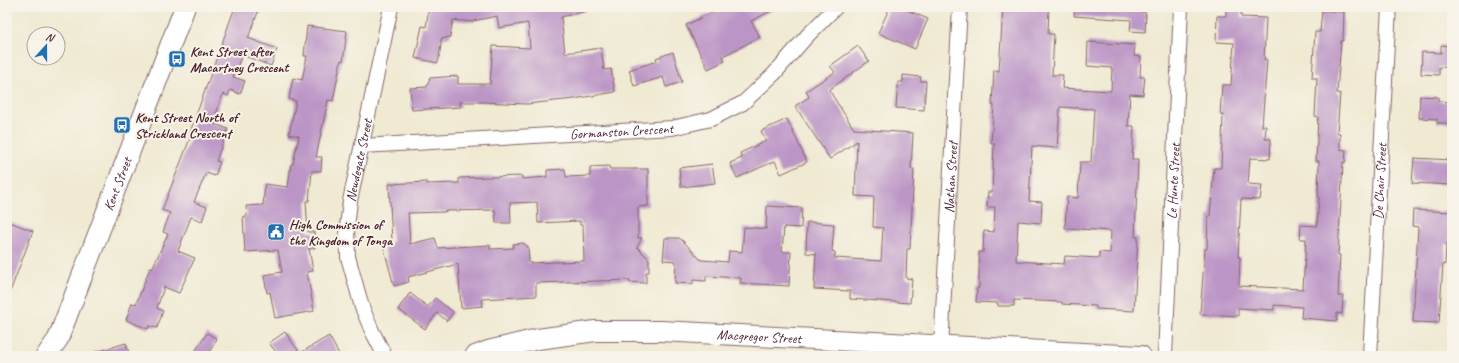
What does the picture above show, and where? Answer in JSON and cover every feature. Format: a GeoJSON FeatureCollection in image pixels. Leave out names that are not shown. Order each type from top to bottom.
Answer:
{"type":"FeatureCollection","features":[{"type":"Feature","properties":{"kind":"street","name":"Kent Street"},"geometry":{"type":"LineString","coordinates":[[46,356],[56,347],[185,7]]}},
{"type":"Feature","properties":{"kind":"street","name":"Newdegate Street"},"geometry":{"type":"LineString","coordinates":[[385,356],[372,331],[362,306],[348,257],[347,227],[350,201],[391,7]]}},
{"type":"Feature","properties":{"kind":"street","name":"Gormanston Crescent"},"geometry":{"type":"LineString","coordinates":[[362,146],[672,128],[711,119],[743,102],[774,74],[807,36],[836,7]]}},
{"type":"Feature","properties":{"kind":"street","name":"Nathan Street"},"geometry":{"type":"LineString","coordinates":[[941,347],[960,7]]}},
{"type":"Feature","properties":{"kind":"street","name":"Le Hunte Street"},"geometry":{"type":"LineString","coordinates":[[1165,356],[1181,7]]}},
{"type":"Feature","properties":{"kind":"street","name":"De Chair Street"},"geometry":{"type":"LineString","coordinates":[[1370,356],[1389,7]]}},
{"type":"Feature","properties":{"kind":"street","name":"Macgregor Street"},"geometry":{"type":"LineString","coordinates":[[475,356],[488,351],[538,339],[595,331],[661,331],[1054,354],[1141,356]]}},
{"type":"Feature","properties":{"kind":"building"},"geometry":{"type":"Polygon","coordinates":[[[235,7],[260,7],[248,38],[277,49],[271,66],[242,55],[233,77],[245,81],[240,94],[230,90],[228,96],[223,94],[213,123],[228,129],[216,161],[220,162],[215,176],[206,173],[194,202],[207,207],[202,221],[191,217],[178,251],[195,258],[179,293],[164,287],[157,308],[163,311],[157,328],[149,326],[148,329],[126,320],[132,303],[136,304],[150,268],[152,269],[168,234],[163,232],[170,213],[162,210],[191,136],[189,135],[235,7]]]}},
{"type":"Feature","properties":{"kind":"building"},"geometry":{"type":"Polygon","coordinates":[[[429,7],[585,7],[586,11],[561,17],[565,53],[601,48],[604,70],[611,69],[615,92],[574,99],[527,104],[460,102],[461,107],[412,110],[410,88],[427,87],[430,78],[458,76],[458,84],[490,84],[493,46],[530,48],[528,23],[499,28],[497,16],[473,22],[453,20],[450,37],[441,39],[438,63],[415,58],[422,26],[426,27],[429,7]]]}},
{"type":"Feature","properties":{"kind":"building"},"geometry":{"type":"Polygon","coordinates":[[[713,7],[779,7],[751,21],[760,37],[723,56],[725,61],[708,69],[686,25],[715,11],[713,7]]]}},
{"type":"Feature","properties":{"kind":"building"},"geometry":{"type":"Polygon","coordinates":[[[890,7],[900,7],[928,19],[915,49],[878,33],[890,7]]]}},
{"type":"Feature","properties":{"kind":"building"},"geometry":{"type":"Polygon","coordinates":[[[1003,7],[1049,7],[1048,34],[1054,34],[1052,75],[1063,75],[1062,88],[1111,91],[1112,68],[1087,66],[1088,42],[1135,45],[1134,56],[1141,57],[1140,77],[1145,77],[1143,95],[1130,94],[1128,126],[1134,126],[1132,159],[1138,159],[1135,237],[1138,237],[1134,311],[1096,309],[1096,306],[1062,304],[1062,302],[1014,300],[1014,306],[998,306],[998,303],[976,302],[977,288],[979,288],[979,252],[983,252],[984,231],[994,232],[995,207],[987,207],[988,192],[992,192],[994,143],[991,143],[994,105],[992,105],[994,70],[999,71],[1003,7]],[[1060,107],[1057,148],[1032,146],[1029,201],[1042,202],[1041,223],[1018,221],[1016,261],[1064,264],[1065,256],[1099,258],[1099,252],[1110,253],[1111,231],[1065,228],[1067,197],[1078,198],[1080,162],[1091,162],[1094,109],[1060,107]]]}},
{"type":"Feature","properties":{"kind":"building"},"geometry":{"type":"Polygon","coordinates":[[[1075,7],[1142,7],[1141,12],[1146,13],[1145,32],[1130,31],[1131,20],[1074,16],[1075,7]]]}},
{"type":"Feature","properties":{"kind":"building"},"geometry":{"type":"Polygon","coordinates":[[[1226,9],[1241,10],[1241,17],[1266,18],[1264,59],[1267,60],[1262,126],[1266,126],[1265,139],[1271,139],[1270,159],[1250,158],[1248,184],[1262,185],[1260,200],[1241,199],[1238,257],[1240,257],[1239,286],[1303,289],[1306,239],[1300,239],[1301,225],[1317,226],[1319,197],[1319,161],[1316,161],[1318,117],[1315,116],[1317,78],[1312,78],[1315,32],[1320,32],[1322,10],[1344,12],[1343,41],[1341,41],[1337,93],[1340,93],[1337,133],[1340,133],[1340,149],[1346,150],[1345,163],[1343,162],[1338,255],[1340,255],[1338,296],[1343,296],[1342,314],[1337,313],[1337,321],[1301,318],[1302,307],[1274,305],[1274,310],[1238,308],[1238,316],[1200,314],[1205,249],[1207,249],[1208,216],[1210,216],[1214,168],[1221,168],[1223,115],[1220,115],[1222,85],[1231,85],[1234,43],[1216,42],[1217,16],[1226,16],[1226,9]]]}},
{"type":"Feature","properties":{"kind":"building"},"geometry":{"type":"Polygon","coordinates":[[[307,26],[347,31],[343,61],[341,60],[333,101],[328,100],[316,157],[322,157],[321,171],[312,171],[309,201],[306,201],[308,232],[314,232],[315,248],[309,248],[313,271],[307,272],[314,311],[275,318],[270,292],[267,293],[264,275],[282,272],[278,250],[245,252],[243,217],[247,216],[246,206],[263,205],[265,184],[288,187],[291,164],[293,164],[299,136],[289,134],[296,101],[289,99],[293,78],[302,80],[307,56],[304,56],[307,26]]]}},
{"type":"Feature","properties":{"kind":"building"},"geometry":{"type":"Polygon","coordinates":[[[1441,45],[1452,46],[1452,68],[1439,67],[1439,75],[1421,74],[1422,52],[1441,53],[1441,45]]]}},
{"type":"Feature","properties":{"kind":"building"},"geometry":{"type":"Polygon","coordinates":[[[858,46],[869,61],[829,90],[854,129],[913,133],[911,169],[914,169],[910,249],[907,249],[906,278],[912,279],[910,303],[850,299],[850,291],[814,289],[816,254],[806,253],[807,222],[834,224],[832,251],[835,252],[835,258],[881,261],[883,228],[873,227],[874,197],[855,196],[857,141],[830,159],[795,106],[809,97],[806,91],[835,72],[830,66],[858,46]]]}},
{"type":"Feature","properties":{"kind":"building"},"geometry":{"type":"Polygon","coordinates":[[[673,52],[682,82],[666,87],[663,77],[634,86],[629,70],[657,61],[656,58],[673,52]]]}},
{"type":"Feature","properties":{"kind":"building"},"geometry":{"type":"Polygon","coordinates":[[[903,75],[921,77],[920,81],[926,81],[924,110],[896,108],[898,82],[903,82],[903,75]]]}},
{"type":"Feature","properties":{"kind":"building"},"geometry":{"type":"Polygon","coordinates":[[[1420,96],[1438,97],[1438,101],[1452,102],[1452,123],[1437,123],[1437,119],[1419,118],[1420,96]]]}},
{"type":"Feature","properties":{"kind":"building"},"geometry":{"type":"Polygon","coordinates":[[[787,119],[807,162],[781,174],[775,161],[737,178],[730,163],[742,158],[740,153],[766,141],[761,131],[787,119]]]}},
{"type":"Feature","properties":{"kind":"building"},"geometry":{"type":"Polygon","coordinates":[[[1414,158],[1452,160],[1452,185],[1412,183],[1414,158]]]}},
{"type":"Feature","properties":{"kind":"building"},"geometry":{"type":"Polygon","coordinates":[[[712,164],[715,183],[681,187],[679,168],[712,164]]]}},
{"type":"Feature","properties":{"kind":"building"},"geometry":{"type":"Polygon","coordinates":[[[609,166],[610,169],[648,169],[648,206],[638,207],[638,238],[642,238],[637,247],[649,259],[649,272],[646,272],[646,283],[629,282],[629,280],[536,283],[536,296],[482,299],[483,306],[461,308],[458,264],[408,277],[409,282],[394,286],[383,245],[392,242],[389,184],[427,182],[427,184],[459,183],[459,178],[522,176],[522,179],[547,177],[547,170],[565,169],[566,177],[590,176],[590,167],[609,166]],[[537,202],[510,203],[511,223],[496,223],[495,210],[408,213],[410,244],[435,238],[438,248],[490,245],[490,249],[513,248],[513,244],[523,243],[528,247],[529,263],[584,261],[583,225],[580,225],[580,221],[538,223],[537,202]]]}},
{"type":"Feature","properties":{"kind":"building"},"geometry":{"type":"Polygon","coordinates":[[[767,206],[802,208],[801,228],[784,227],[782,252],[791,252],[789,286],[740,283],[741,278],[706,276],[706,281],[693,280],[693,284],[675,283],[676,261],[663,260],[665,238],[679,238],[701,260],[728,262],[729,251],[742,252],[744,227],[766,229],[767,206]]]}},
{"type":"Feature","properties":{"kind":"building"},"geometry":{"type":"Polygon","coordinates":[[[1413,210],[1452,212],[1450,244],[1446,244],[1445,265],[1443,264],[1439,323],[1413,322],[1418,227],[1412,226],[1413,210]]]}},
{"type":"Feature","properties":{"kind":"building"},"geometry":{"type":"Polygon","coordinates":[[[7,221],[33,231],[8,297],[7,296],[7,221]]]}},
{"type":"Feature","properties":{"kind":"building"},"geometry":{"type":"Polygon","coordinates":[[[410,293],[428,307],[435,298],[453,312],[447,321],[437,313],[425,329],[398,309],[410,293]]]}},
{"type":"Feature","properties":{"kind":"building"},"geometry":{"type":"Polygon","coordinates":[[[285,332],[300,353],[329,336],[340,356],[279,356],[269,343],[285,332]]]}},
{"type":"Feature","properties":{"kind":"building"},"geometry":{"type":"Polygon","coordinates":[[[207,333],[217,339],[207,356],[192,356],[207,333]]]}},
{"type":"Feature","properties":{"kind":"building"},"geometry":{"type":"Polygon","coordinates":[[[126,343],[130,356],[93,356],[93,353],[126,343]]]}},
{"type":"Feature","properties":{"kind":"place","name":"Kent Street after Macartney Crescent"},"geometry":{"type":"Point","coordinates":[177,59]}},
{"type":"Feature","properties":{"kind":"place","name":"Kent Street North of Strickland Crescent"},"geometry":{"type":"Point","coordinates":[122,125]}},
{"type":"Feature","properties":{"kind":"place","name":"High Commission of the Kingdom of Tonga"},"geometry":{"type":"Point","coordinates":[276,232]}}]}
